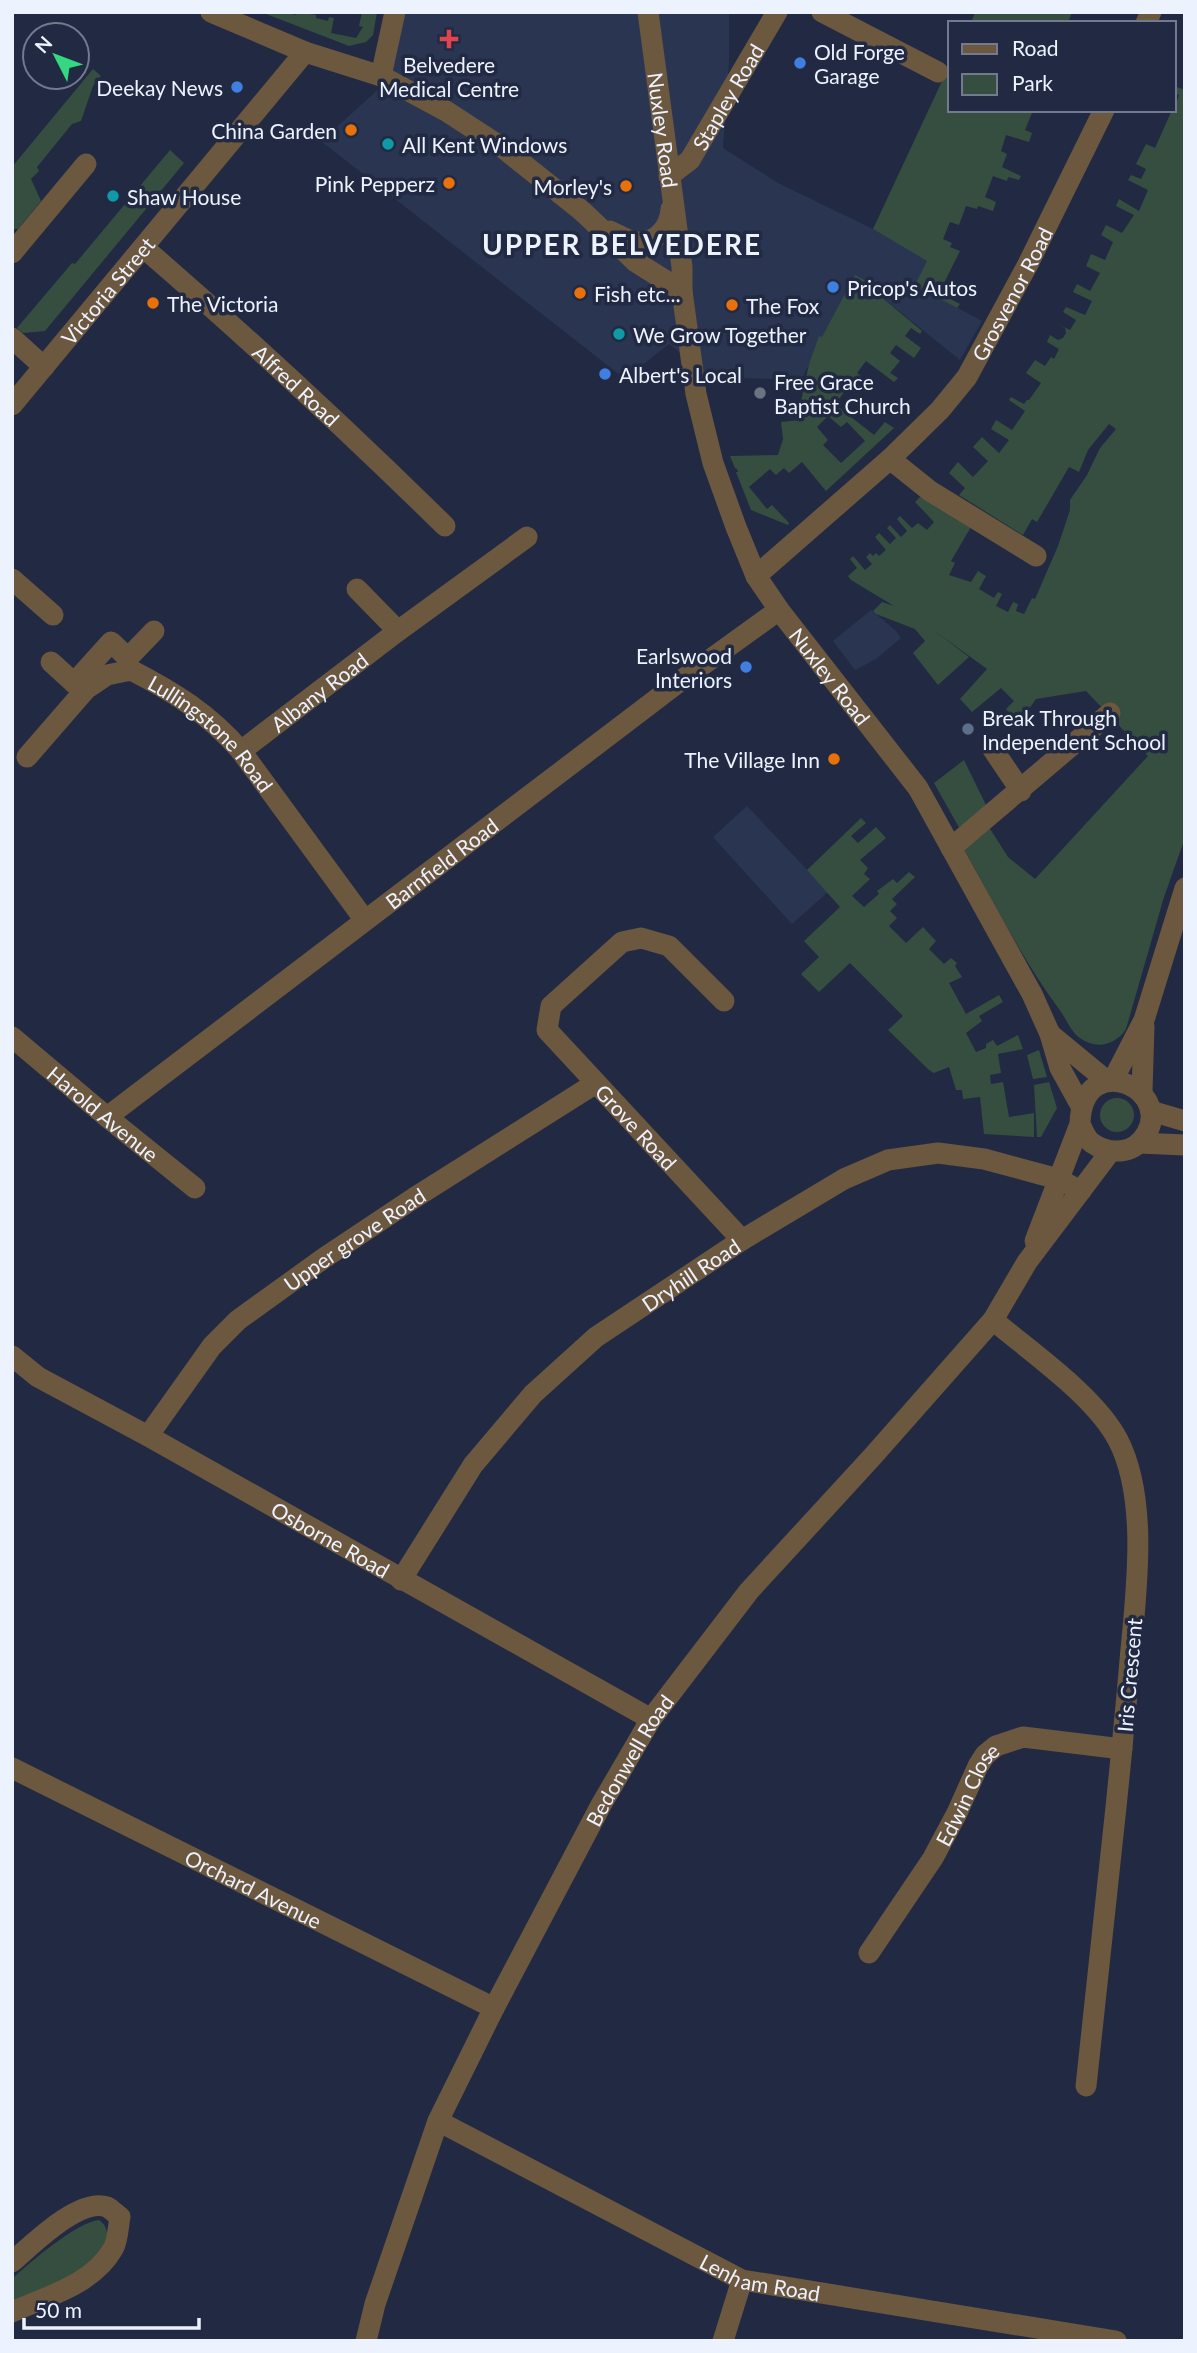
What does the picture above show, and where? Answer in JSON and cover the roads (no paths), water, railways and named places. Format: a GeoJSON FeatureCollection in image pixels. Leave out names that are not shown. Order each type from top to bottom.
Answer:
{"type":"FeatureCollection","features":[{"type":"Feature","properties":{"kind":"street"},"geometry":{"type":"LineString","coordinates":[[211,12],[304,52],[381,76],[446,111],[500,147],[594,222],[636,262],[682,291]]}},
{"type":"Feature","properties":{"kind":"street"},"geometry":{"type":"LineString","coordinates":[[381,76],[395,12]]}},
{"type":"Feature","properties":{"kind":"street","name":"Nuxley Road"},"geometry":{"type":"LineString","coordinates":[[648,12],[696,394],[713,463],[736,527],[756,576],[779,610],[918,788],[1032,994],[1080,1115]]}},
{"type":"Feature","properties":{"kind":"street","name":"Stapley Road"},"geometry":{"type":"LineString","coordinates":[[670,176],[690,160],[777,12]]}},
{"type":"Feature","properties":{"kind":"street"},"geometry":{"type":"LineString","coordinates":[[822,12],[938,72]]}},
{"type":"Feature","properties":{"kind":"street","name":"Victoria Street"},"geometry":{"type":"LineString","coordinates":[[12,405],[304,52]]}},
{"type":"Feature","properties":{"kind":"street","name":"Grosvenor Road"},"geometry":{"type":"LineString","coordinates":[[756,576],[890,459],[940,410],[968,377],[1028,264],[1103,112]]}},
{"type":"Feature","properties":{"kind":"street"},"geometry":{"type":"LineString","coordinates":[[12,253],[86,164]]}},
{"type":"Feature","properties":{"kind":"street"},"geometry":{"type":"LineString","coordinates":[[594,222],[629,240],[640,243],[649,241],[664,230],[670,219],[671,200]]}},
{"type":"Feature","properties":{"kind":"street","name":"Alfred Road"},"geometry":{"type":"LineString","coordinates":[[144,248],[343,426],[445,526]]}},
{"type":"Feature","properties":{"kind":"street"},"geometry":{"type":"LineString","coordinates":[[12,338],[44,367]]}},
{"type":"Feature","properties":{"kind":"street"},"geometry":{"type":"LineString","coordinates":[[890,459],[930,491],[1037,556]]}},
{"type":"Feature","properties":{"kind":"street","name":"Albany Road"},"geometry":{"type":"LineString","coordinates":[[241,751],[527,537]]}},
{"type":"Feature","properties":{"kind":"street"},"geometry":{"type":"LineString","coordinates":[[12,579],[53,615]]}},
{"type":"Feature","properties":{"kind":"street"},"geometry":{"type":"LineString","coordinates":[[357,589],[398,631]]}},
{"type":"Feature","properties":{"kind":"street","name":"Barnfield Road"},"geometry":{"type":"LineString","coordinates":[[107,1117],[364,919],[779,610]]}},
{"type":"Feature","properties":{"kind":"street"},"geometry":{"type":"LineString","coordinates":[[51,662],[80,686],[111,642],[128,658],[154,631]]}},
{"type":"Feature","properties":{"kind":"street","name":"Lullingstone Road"},"geometry":{"type":"LineString","coordinates":[[27,757],[80,686],[107,675],[131,670],[161,685],[211,720],[241,751],[364,919]]}},
{"type":"Feature","properties":{"kind":"street"},"geometry":{"type":"LineString","coordinates":[[951,848],[1110,713]]}},
{"type":"Feature","properties":{"kind":"street"},"geometry":{"type":"LineString","coordinates":[[992,748],[1021,790]]}},
{"type":"Feature","properties":{"kind":"street"},"geometry":{"type":"LineString","coordinates":[[1080,1115],[1089,1142],[1110,1152],[1124,1151],[1139,1143],[1149,1129],[1151,1111],[1142,1092],[1144,1020],[1185,888]]}},
{"type":"Feature","properties":{"kind":"street","name":"Grove Road"},"geometry":{"type":"LineString","coordinates":[[724,1001],[669,946],[641,938],[622,942],[551,1006],[547,1030],[742,1240]]}},
{"type":"Feature","properties":{"kind":"street","name":"Bedonwell Road"},"geometry":{"type":"LineString","coordinates":[[1027,1262],[1091,1090],[1110,1081],[1144,1020]]}},
{"type":"Feature","properties":{"kind":"street","name":"Nuxley Road"},"geometry":{"type":"LineString","coordinates":[[1050,1034],[1110,1081]]}},
{"type":"Feature","properties":{"kind":"street","name":"Harold Avenue"},"geometry":{"type":"LineString","coordinates":[[12,1037],[195,1188]]}},
{"type":"Feature","properties":{"kind":"street"},"geometry":{"type":"LineString","coordinates":[[1110,1081],[1129,1083],[1142,1092]]}},
{"type":"Feature","properties":{"kind":"street","name":"Upper grove Road"},"geometry":{"type":"LineString","coordinates":[[148,1436],[212,1346],[238,1320],[414,1198],[596,1083]]}},
{"type":"Feature","properties":{"kind":"street"},"geometry":{"type":"LineString","coordinates":[[1151,1111],[1185,1121]]}},
{"type":"Feature","properties":{"kind":"street"},"geometry":{"type":"LineString","coordinates":[[1139,1143],[1185,1145]]}},
{"type":"Feature","properties":{"kind":"street","name":"Bedonwell Road"},"geometry":{"type":"LineString","coordinates":[[366,2341],[375,2304],[438,2121],[601,1805],[651,1719],[749,1591],[993,1320],[1027,1262],[1110,1152]]}},
{"type":"Feature","properties":{"kind":"street","name":"Dryhill Road"},"geometry":{"type":"LineString","coordinates":[[401,1580],[473,1465],[533,1394],[596,1336],[742,1240],[844,1179],[888,1160],[938,1153],[984,1159],[1058,1179],[1081,1191]]}},
{"type":"Feature","properties":{"kind":"street","name":"Iris Crescent"},"geometry":{"type":"LineString","coordinates":[[993,1320],[1105,1418],[1122,1449],[1135,1495],[1138,1529],[1133,1624],[1086,2086]]}},
{"type":"Feature","properties":{"kind":"street","name":"Osborne Road"},"geometry":{"type":"LineString","coordinates":[[12,1356],[38,1377],[651,1719]]}},
{"type":"Feature","properties":{"kind":"street","name":"Edwin Close"},"geometry":{"type":"LineString","coordinates":[[869,1953],[933,1858],[978,1766],[985,1755],[996,1746],[1023,1737],[1122,1749]]}},
{"type":"Feature","properties":{"kind":"street","name":"Orchard Avenue"},"geometry":{"type":"LineString","coordinates":[[12,1768],[494,2008]]}},
{"type":"Feature","properties":{"kind":"street","name":"Lenham Road"},"geometry":{"type":"LineString","coordinates":[[438,2121],[742,2280],[1116,2341]]}},
{"type":"Feature","properties":{"kind":"street"},"geometry":{"type":"LineString","coordinates":[[12,2262],[50,2228],[88,2207],[106,2207],[120,2217],[115,2247],[95,2272],[68,2288],[12,2312]]}},
{"type":"Feature","properties":{"kind":"street"},"geometry":{"type":"LineString","coordinates":[[723,2341],[742,2280]]}},
{"type":"Feature","properties":{"kind":"place","name":"Belvedere Medical Centre"},"geometry":{"type":"Point","coordinates":[449,39]}},
{"type":"Feature","properties":{"kind":"place","name":"Old Forge Garage"},"geometry":{"type":"Point","coordinates":[800,63]}},
{"type":"Feature","properties":{"kind":"place","name":"Deekay News"},"geometry":{"type":"Point","coordinates":[237,87]}},
{"type":"Feature","properties":{"kind":"place","name":"China Garden"},"geometry":{"type":"Point","coordinates":[351,130]}},
{"type":"Feature","properties":{"kind":"place","name":"All Kent Windows"},"geometry":{"type":"Point","coordinates":[388,144]}},
{"type":"Feature","properties":{"kind":"place","name":"Pink Pepperz"},"geometry":{"type":"Point","coordinates":[449,183]}},
{"type":"Feature","properties":{"kind":"place","name":"Morley's"},"geometry":{"type":"Point","coordinates":[626,186]}},
{"type":"Feature","properties":{"kind":"place","name":"Shaw House"},"geometry":{"type":"Point","coordinates":[113,196]}},
{"type":"Feature","properties":{"kind":"place","name":"Pricop's Autos"},"geometry":{"type":"Point","coordinates":[833,287]}},
{"type":"Feature","properties":{"kind":"place","name":"Fish etc..."},"geometry":{"type":"Point","coordinates":[580,293]}},
{"type":"Feature","properties":{"kind":"place","name":"The Victoria"},"geometry":{"type":"Point","coordinates":[153,303]}},
{"type":"Feature","properties":{"kind":"place","name":"The Fox"},"geometry":{"type":"Point","coordinates":[732,305]}},
{"type":"Feature","properties":{"kind":"place","name":"We Grow Together"},"geometry":{"type":"Point","coordinates":[619,334]}},
{"type":"Feature","properties":{"kind":"place","name":"Albert's Local"},"geometry":{"type":"Point","coordinates":[605,374]}},
{"type":"Feature","properties":{"kind":"place","name":"Free Grace Baptist Church"},"geometry":{"type":"Point","coordinates":[760,393]}},
{"type":"Feature","properties":{"kind":"place","name":"Earlswood Interiors"},"geometry":{"type":"Point","coordinates":[746,667]}},
{"type":"Feature","properties":{"kind":"place","name":"Break Through Independent School"},"geometry":{"type":"Point","coordinates":[968,729]}},
{"type":"Feature","properties":{"kind":"place","name":"The Village Inn"},"geometry":{"type":"Point","coordinates":[834,759]}},
{"type":"Feature","properties":{"kind":"district","name":"UPPER BELVEDERE"},"geometry":{"type":"Point","coordinates":[622,244]}}]}
